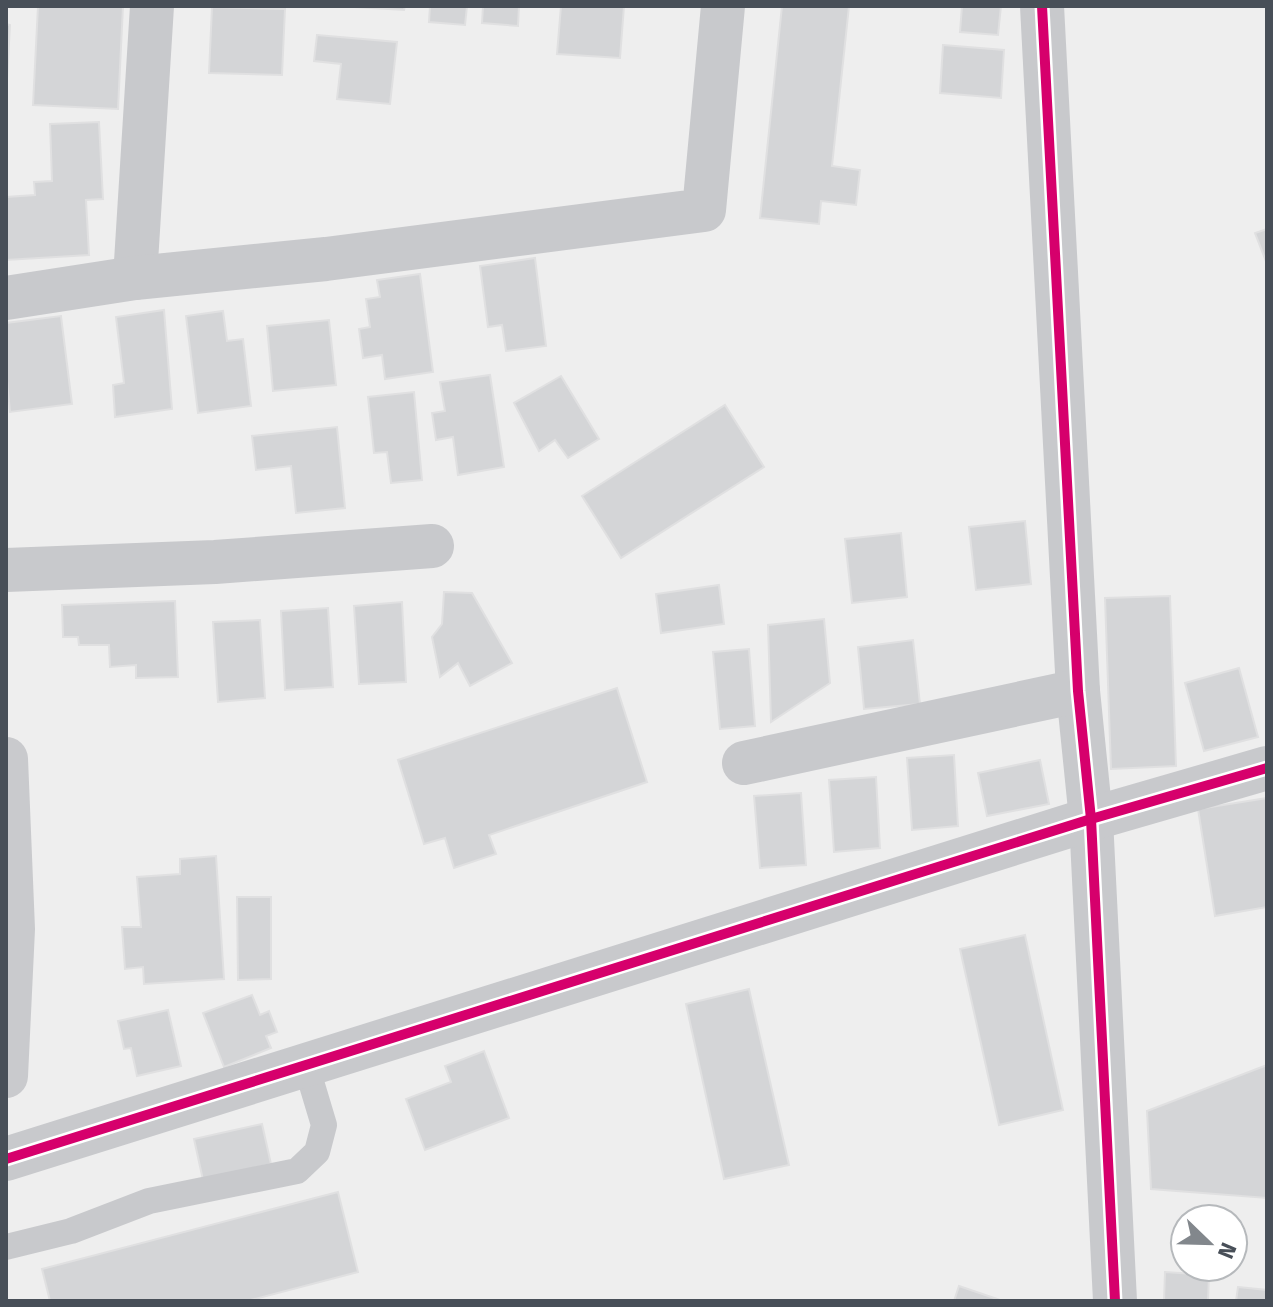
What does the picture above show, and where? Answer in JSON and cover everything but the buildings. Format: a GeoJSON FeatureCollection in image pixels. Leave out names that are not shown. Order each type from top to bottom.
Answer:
{"type":"FeatureCollection","features":[{"type":"Feature","properties":{"kind":"street"},"geometry":{"type":"LineString","coordinates":[[135,278],[152,6]]}},
{"type":"Feature","properties":{"kind":"street"},"geometry":{"type":"LineString","coordinates":[[6,298],[135,278],[326,259],[704,210],[723,6]]}},
{"type":"Feature","properties":{"kind":"street"},"geometry":{"type":"LineString","coordinates":[[1042,6],[1078,691],[1091,819],[1115,1301]]}},
{"type":"Feature","properties":{"kind":"street"},"geometry":{"type":"LineString","coordinates":[[6,570],[215,562],[432,546]]}},
{"type":"Feature","properties":{"kind":"street"},"geometry":{"type":"LineString","coordinates":[[744,763],[1078,691]]}},
{"type":"Feature","properties":{"kind":"street"},"geometry":{"type":"LineString","coordinates":[[6,759],[13,929],[6,1076]]}},
{"type":"Feature","properties":{"kind":"street"},"geometry":{"type":"LineString","coordinates":[[6,1159],[1091,819],[1267,768]]}},
{"type":"Feature","properties":{"kind":"lane"},"geometry":{"type":"LineString","coordinates":[[6,1247],[71,1231],[149,1201],[297,1171],[317,1152],[324,1125],[306,1065]]}},
{"type":"Feature","properties":{"kind":"cycle path"},"geometry":{"type":"LineString","coordinates":[[1042,6],[1078,691],[1091,819],[1115,1301]]}},
{"type":"Feature","properties":{"kind":"cycle path"},"geometry":{"type":"LineString","coordinates":[[6,1159],[1091,819],[1267,768]]}}]}
